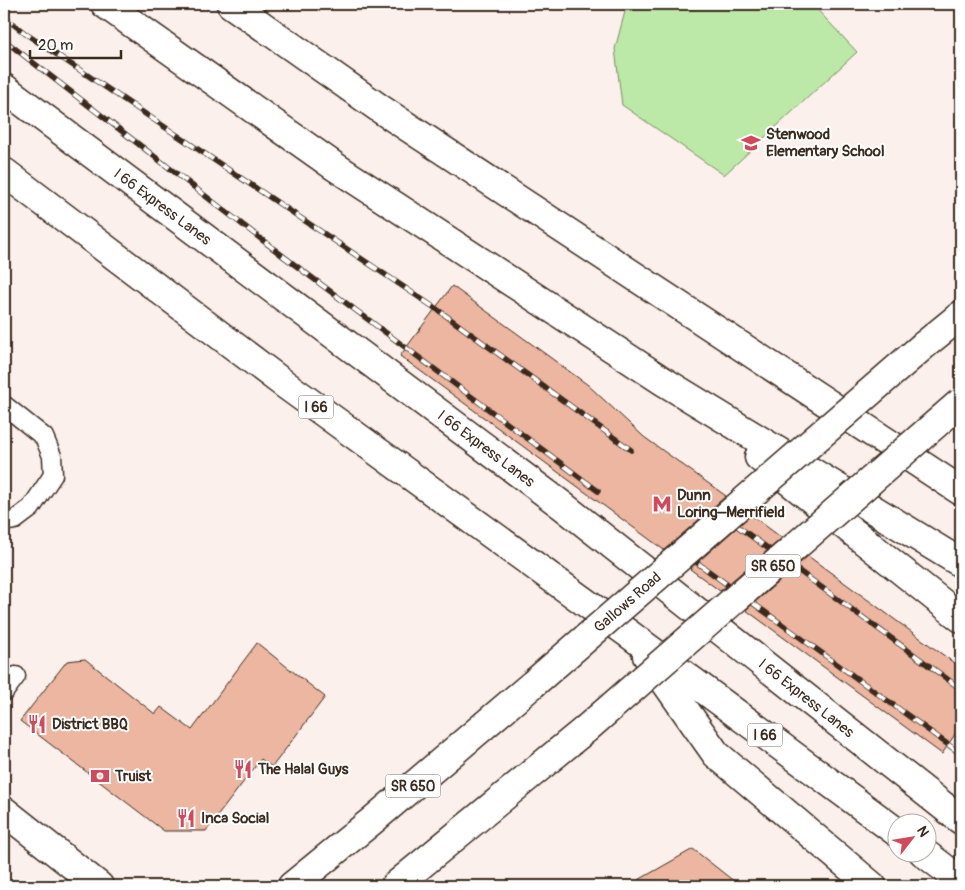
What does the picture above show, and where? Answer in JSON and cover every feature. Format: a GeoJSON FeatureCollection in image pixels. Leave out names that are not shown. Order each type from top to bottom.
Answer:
{"type":"FeatureCollection","features":[{"type":"Feature","properties":{"kind":"main road"},"geometry":{"type":"LineString","coordinates":[[105,4],[334,166],[663,381],[961,563]]}},
{"type":"Feature","properties":{"kind":"main road"},"geometry":{"type":"LineString","coordinates":[[231,4],[382,110],[961,490]]}},
{"type":"Feature","properties":{"kind":"main road","name":"I 66 Express Lanes"},"geometry":{"type":"LineString","coordinates":[[4,88],[563,506],[961,820]]}},
{"type":"Feature","properties":{"kind":"main road","name":"I 66"},"geometry":{"type":"LineString","coordinates":[[4,172],[283,383],[633,636],[888,826]]}},
{"type":"Feature","properties":{"kind":"main road","name":"Gallows Road"},"geometry":{"type":"LineString","coordinates":[[292,886],[533,684],[961,315]]}},
{"type":"Feature","properties":{"kind":"main road"},"geometry":{"type":"LineString","coordinates":[[663,381],[961,618]]}},
{"type":"Feature","properties":{"kind":"main road","name":"SR 650"},"geometry":{"type":"LineString","coordinates":[[394,886],[586,729],[961,402]]}},
{"type":"Feature","properties":{"kind":"main road"},"geometry":{"type":"LineString","coordinates":[[633,636],[716,754],[872,886]]}},
{"type":"Feature","properties":{"kind":"main road"},"geometry":{"type":"LineString","coordinates":[[4,811],[99,886]]}},
{"type":"Feature","properties":{"kind":"main road"},"geometry":{"type":"LineString","coordinates":[[936,862],[961,881]]}},
{"type":"Feature","properties":{"kind":"lane"},"geometry":{"type":"LineString","coordinates":[[4,405],[44,438],[52,456],[53,474],[31,508],[15,520],[4,522]]}},
{"type":"Feature","properties":{"kind":"lane"},"geometry":{"type":"LineString","coordinates":[[4,692],[16,676]]}},
{"type":"Feature","properties":{"kind":"green space"},"geometry":{"type":"Polygon","coordinates":[[[627,4],[812,4],[857,52],[724,175],[622,105],[615,49],[627,4]]]}},
{"type":"Feature","properties":{"kind":"building"},"geometry":{"type":"Polygon","coordinates":[[[452,286],[588,385],[644,437],[726,496],[664,550],[400,356],[452,286]]]}},
{"type":"Feature","properties":{"kind":"building"},"geometry":{"type":"Polygon","coordinates":[[[751,515],[782,538],[720,591],[690,569],[751,515]]]}},
{"type":"Feature","properties":{"kind":"building"},"geometry":{"type":"Polygon","coordinates":[[[808,556],[961,668],[961,725],[942,754],[746,610],[808,556]]]}},
{"type":"Feature","properties":{"kind":"building"},"geometry":{"type":"Polygon","coordinates":[[[257,643],[325,697],[272,767],[261,759],[206,831],[164,831],[20,721],[67,661],[85,659],[155,714],[161,707],[192,730],[257,643]]]}},
{"type":"Feature","properties":{"kind":"building"},"geometry":{"type":"Polygon","coordinates":[[[693,849],[740,886],[628,886],[693,849]]]}},
{"type":"Feature","properties":{"kind":"railway"},"geometry":{"type":"LineString","coordinates":[[4,17],[26,34],[438,310],[631,450]]}},
{"type":"Feature","properties":{"kind":"railway"},"geometry":{"type":"LineString","coordinates":[[4,40],[283,256],[598,491]]}},
{"type":"Feature","properties":{"kind":"railway"},"geometry":{"type":"LineString","coordinates":[[718,512],[961,689]]}},
{"type":"Feature","properties":{"kind":"railway"},"geometry":{"type":"LineString","coordinates":[[681,551],[961,754]]}},
{"type":"Feature","properties":{"kind":"place","name":"Stenwood Elementary School"},"geometry":{"type":"Point","coordinates":[751,143]}},
{"type":"Feature","properties":{"kind":"place","name":"Dunn Loring–Merrifield"},"geometry":{"type":"Point","coordinates":[662,504]}},
{"type":"Feature","properties":{"kind":"place","name":"District BBQ"},"geometry":{"type":"Point","coordinates":[37,724]}},
{"type":"Feature","properties":{"kind":"place","name":"The Halal Guys"},"geometry":{"type":"Point","coordinates":[243,769]}},
{"type":"Feature","properties":{"kind":"place","name":"Truist"},"geometry":{"type":"Point","coordinates":[100,776]}},
{"type":"Feature","properties":{"kind":"place","name":"Inca Social"},"geometry":{"type":"Point","coordinates":[186,818]}}]}
